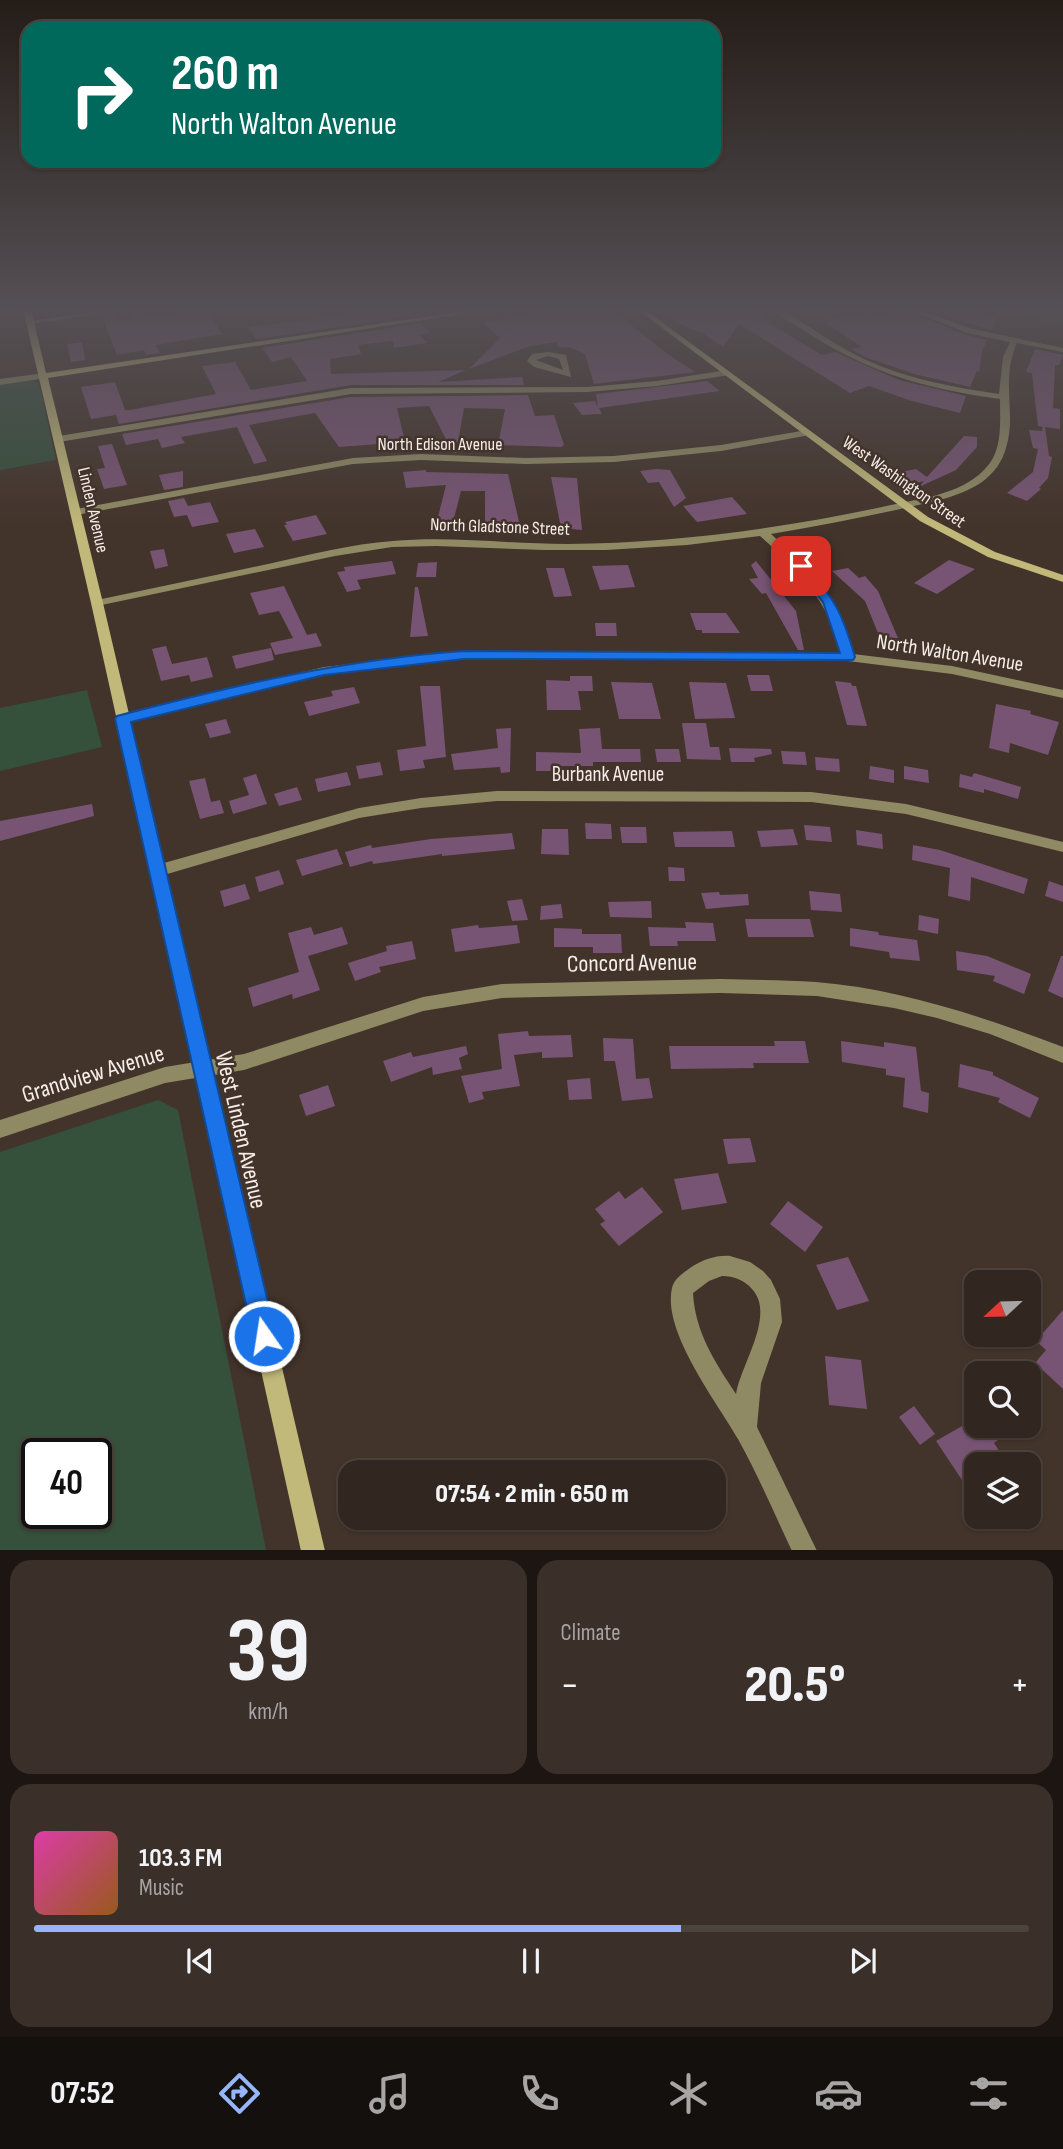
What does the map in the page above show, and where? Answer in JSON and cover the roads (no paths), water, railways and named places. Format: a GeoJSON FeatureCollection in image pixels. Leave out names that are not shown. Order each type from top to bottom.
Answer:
{"type":"FeatureCollection","features":[{"type":"Feature","properties":{"kind":"street","name":"Linden Avenue"},"geometry":{"type":"LineString","coordinates":[[45,381],[122,719]]}},
{"type":"Feature","properties":{"kind":"street"},"geometry":{"type":"LineString","coordinates":[[570,381],[572,390]]}},
{"type":"Feature","properties":{"kind":"street"},"geometry":{"type":"LineString","coordinates":[[59,439],[351,391],[409,387],[572,390],[674,381]]}},
{"type":"Feature","properties":{"kind":"street","name":"West Washington Street"},"geometry":{"type":"LineString","coordinates":[[738,381],[903,504],[972,547],[1003,561],[1063,579]]}},
{"type":"Feature","properties":{"kind":"street"},"geometry":{"type":"LineString","coordinates":[[922,381],[1003,397]]}},
{"type":"Feature","properties":{"kind":"street","name":"North Gladstone Street"},"geometry":{"type":"LineString","coordinates":[[97,603],[372,546],[429,542],[567,547],[713,540],[763,533],[903,504],[960,489],[987,474],[1001,454],[1004,381]]}},
{"type":"Feature","properties":{"kind":"street","name":"North Edison Avenue"},"geometry":{"type":"LineString","coordinates":[[76,512],[352,461],[421,457],[526,461],[626,458],[722,449],[807,433]]}},
{"type":"Feature","properties":{"kind":"street"},"geometry":{"type":"LineString","coordinates":[[763,533],[801,566],[829,601],[848,657]]}},
{"type":"Feature","properties":{"kind":"street","name":"North Walton Avenue"},"geometry":{"type":"LineString","coordinates":[[122,719],[324,671],[464,655],[848,657],[952,670],[1063,694]]}},
{"type":"Feature","properties":{"kind":"street","name":"West Linden Avenue"},"geometry":{"type":"LineString","coordinates":[[122,719],[313,1550]]}},
{"type":"Feature","properties":{"kind":"street","name":"Burbank Avenue"},"geometry":{"type":"LineString","coordinates":[[157,871],[359,813],[421,803],[497,796],[811,797],[917,811],[1063,847]]}},
{"type":"Feature","properties":{"kind":"street","name":"Concord Avenue"},"geometry":{"type":"LineString","coordinates":[[202,1069],[244,1062],[424,1004],[502,991],[547,988],[720,986],[817,989],[937,1011],[993,1028],[1063,1055]]}},
{"type":"Feature","properties":{"kind":"street","name":"Grandview Avenue"},"geometry":{"type":"LineString","coordinates":[[0,1129],[164,1075],[202,1069]]}},
{"type":"Feature","properties":{"kind":"street"},"geometry":{"type":"LineString","coordinates":[[746,1430],[751,1378],[758,1355],[771,1330],[774,1311],[769,1295],[760,1281],[746,1271],[731,1266],[715,1266],[701,1272],[682,1289],[681,1308],[690,1338],[746,1430],[805,1550]]}}]}
